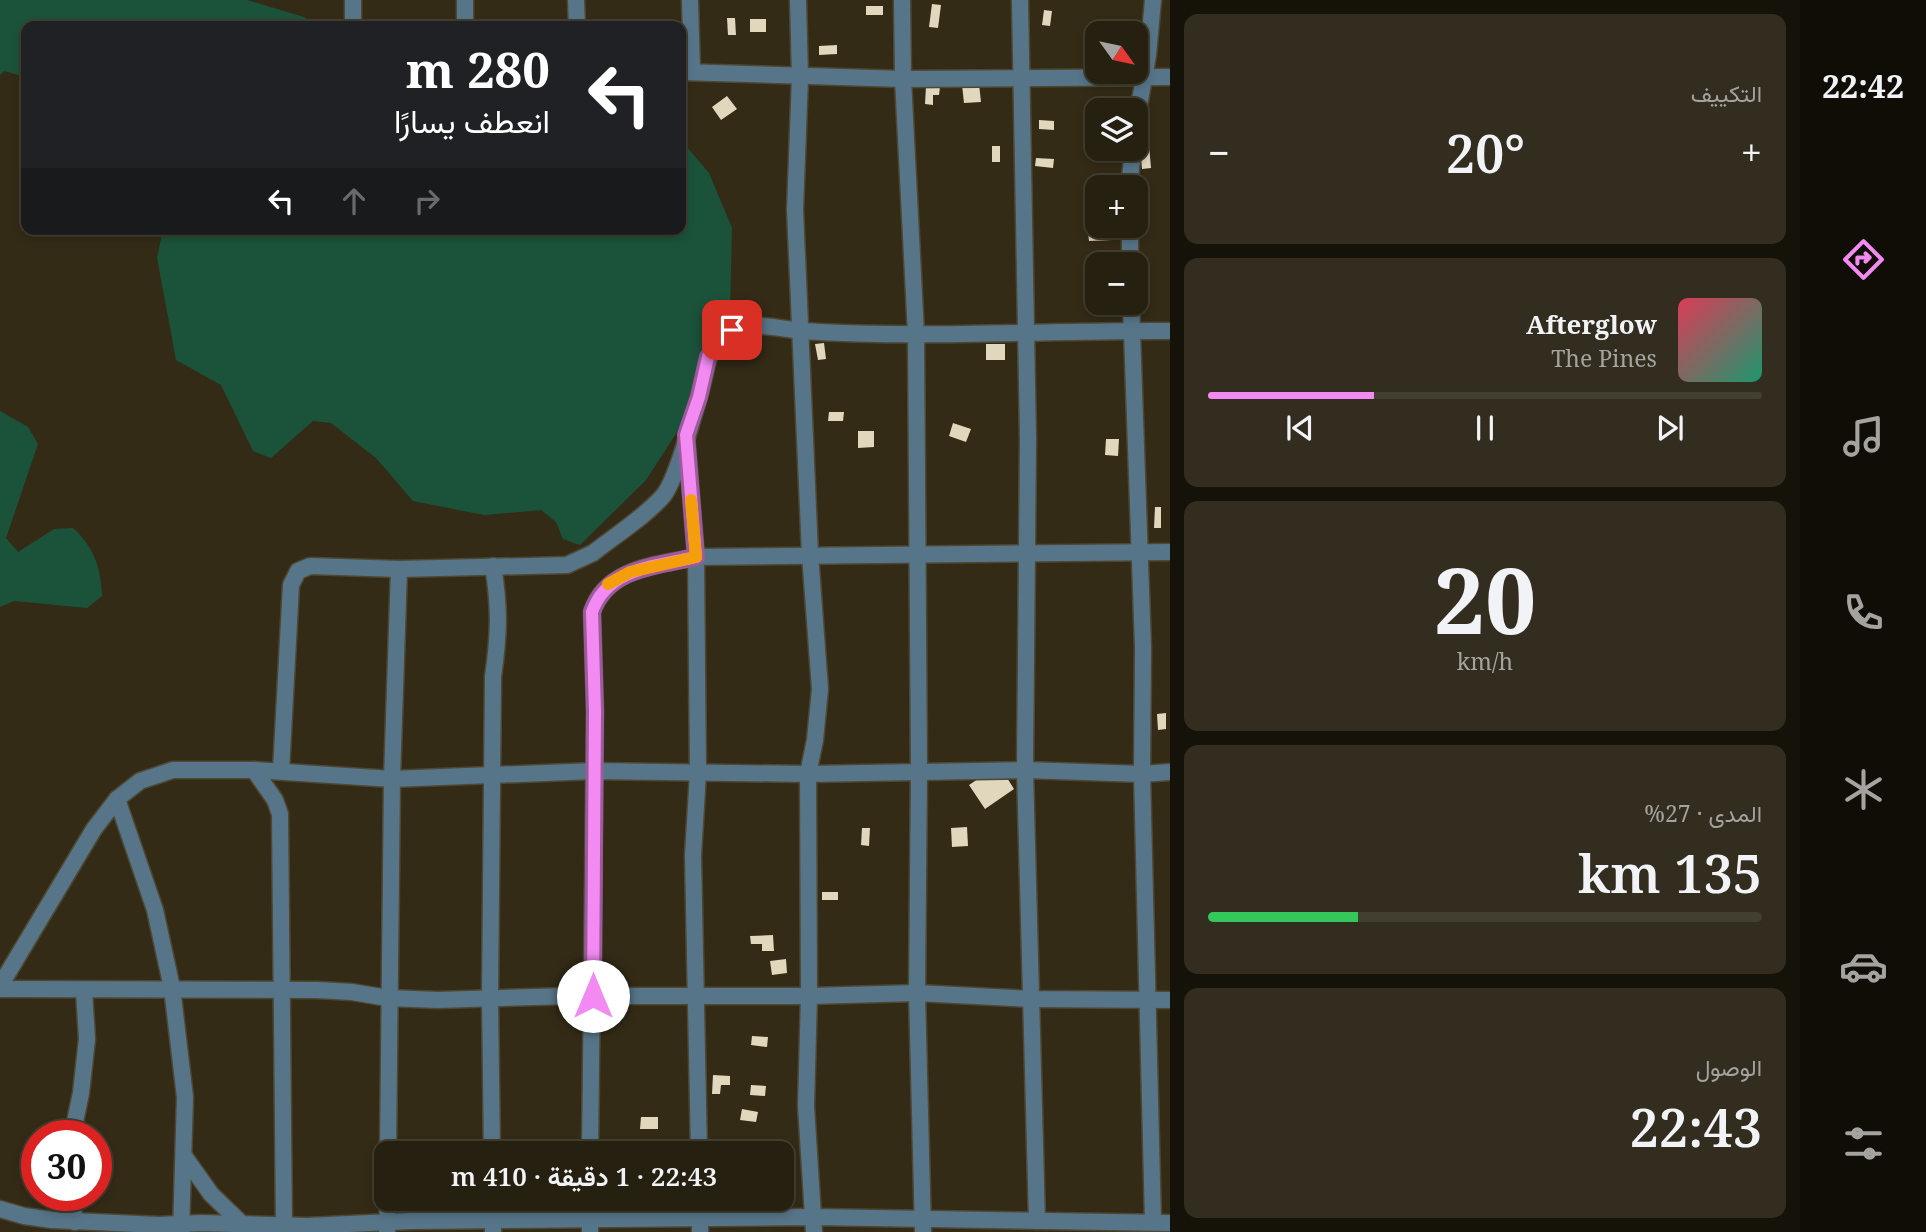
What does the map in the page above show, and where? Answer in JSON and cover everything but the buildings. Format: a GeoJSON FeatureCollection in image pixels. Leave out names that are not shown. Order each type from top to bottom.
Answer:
{"type":"FeatureCollection","features":[{"type":"Feature","properties":{"kind":"street"},"geometry":{"type":"LineString","coordinates":[[353,0],[353,19]]}},
{"type":"Feature","properties":{"kind":"street"},"geometry":{"type":"LineString","coordinates":[[465,0],[465,21]]}},
{"type":"Feature","properties":{"kind":"street"},"geometry":{"type":"LineString","coordinates":[[576,0],[577,21]]}},
{"type":"Feature","properties":{"kind":"street"},"geometry":{"type":"LineString","coordinates":[[690,0],[686,72],[903,79],[1085,77]]}},
{"type":"Feature","properties":{"kind":"street"},"geometry":{"type":"LineString","coordinates":[[798,0],[800,77],[795,210],[810,554],[820,689],[815,740],[808,774],[809,996],[806,1106],[814,1224]]}},
{"type":"Feature","properties":{"kind":"street"},"geometry":{"type":"LineString","coordinates":[[902,0],[903,79],[916,334],[919,553],[917,993],[923,1225]]}},
{"type":"Feature","properties":{"kind":"street"},"geometry":{"type":"LineString","coordinates":[[1020,0],[1028,552],[1025,770],[1037,1221]]}},
{"type":"Feature","properties":{"kind":"street"},"geometry":{"type":"LineString","coordinates":[[1148,43],[1153,0]]}},
{"type":"Feature","properties":{"kind":"street"},"geometry":{"type":"LineString","coordinates":[[1148,77],[1170,77]]}},
{"type":"Feature","properties":{"kind":"street"},"geometry":{"type":"LineString","coordinates":[[1131,315],[1143,648],[1142,774],[1153,1222]]}},
{"type":"Feature","properties":{"kind":"street"},"geometry":{"type":"LineString","coordinates":[[281,771],[291,585],[298,571],[310,566],[399,569],[567,565],[593,553],[663,496],[670,484],[699,397],[708,357],[723,335],[740,327],[916,334],[1170,331]]}},
{"type":"Feature","properties":{"kind":"street"},"geometry":{"type":"LineString","coordinates":[[686,435],[696,557],[698,773],[693,847],[699,1141]]}},
{"type":"Feature","properties":{"kind":"street"},"geometry":{"type":"LineString","coordinates":[[590,1141],[594,771],[592,612],[597,599],[608,584],[630,572],[696,557],[1170,552]]}},
{"type":"Feature","properties":{"kind":"street"},"geometry":{"type":"LineString","coordinates":[[492,1141],[490,998],[493,677],[499,640],[493,566]]}},
{"type":"Feature","properties":{"kind":"street"},"geometry":{"type":"LineString","coordinates":[[388,1141],[392,779],[399,569]]}},
{"type":"Feature","properties":{"kind":"street"},"geometry":{"type":"LineString","coordinates":[[1170,772],[1142,774],[1025,770],[808,774],[594,771],[392,779],[281,771],[173,770],[140,781],[117,799],[94,830],[0,987],[84,991],[172,988],[352,992],[388,998],[438,1000],[917,993],[1031,999],[1170,1000]]}},
{"type":"Feature","properties":{"kind":"street"},"geometry":{"type":"LineString","coordinates":[[254,770],[275,800],[280,814],[284,1226]]}},
{"type":"Feature","properties":{"kind":"street"},"geometry":{"type":"LineString","coordinates":[[117,799],[155,910],[172,988],[185,1082],[182,1228]]}},
{"type":"Feature","properties":{"kind":"street"},"geometry":{"type":"LineString","coordinates":[[75,1120],[87,1039],[84,991]]}},
{"type":"Feature","properties":{"kind":"street"},"geometry":{"type":"LineString","coordinates":[[184,1156],[211,1194],[248,1228]]}},
{"type":"Feature","properties":{"kind":"street"},"geometry":{"type":"LineString","coordinates":[[0,1209],[24,1216],[75,1222],[182,1228],[923,1225],[1037,1221],[1170,1223]]}},
{"type":"Feature","properties":{"kind":"street"},"geometry":{"type":"LineString","coordinates":[[73,1211],[75,1222]]}},
{"type":"Feature","properties":{"kind":"green space"},"geometry":{"type":"Polygon","coordinates":[[[0,0],[247,0],[311,21],[21,21],[21,76],[4,71],[0,75],[0,0]]]}},
{"type":"Feature","properties":{"kind":"green space"},"geometry":{"type":"Polygon","coordinates":[[[686,146],[709,173],[732,228],[730,310],[700,362],[708,384],[646,480],[580,545],[563,539],[556,522],[541,510],[484,515],[413,501],[376,458],[331,423],[313,421],[271,458],[253,451],[221,385],[176,360],[157,258],[162,235],[686,235],[686,146]]]}},
{"type":"Feature","properties":{"kind":"green space"},"geometry":{"type":"Polygon","coordinates":[[[0,411],[28,427],[38,444],[6,538],[18,552],[54,529],[73,528],[91,550],[100,576],[102,596],[87,608],[14,601],[0,607],[0,411]]]}},
{"type":"Feature","properties":{"kind":"slow traffic"},"geometry":{"type":"LineString","coordinates":[[608,584],[630,572],[696,557],[691,500]]}},
{"type":"Feature","properties":{"kind":"route"},"geometry":{"type":"LineString","coordinates":[[593,996],[595,711],[592,612],[597,599],[608,584],[630,572],[696,557],[686,435],[699,397],[708,357],[723,335],[732,330]]}}]}
